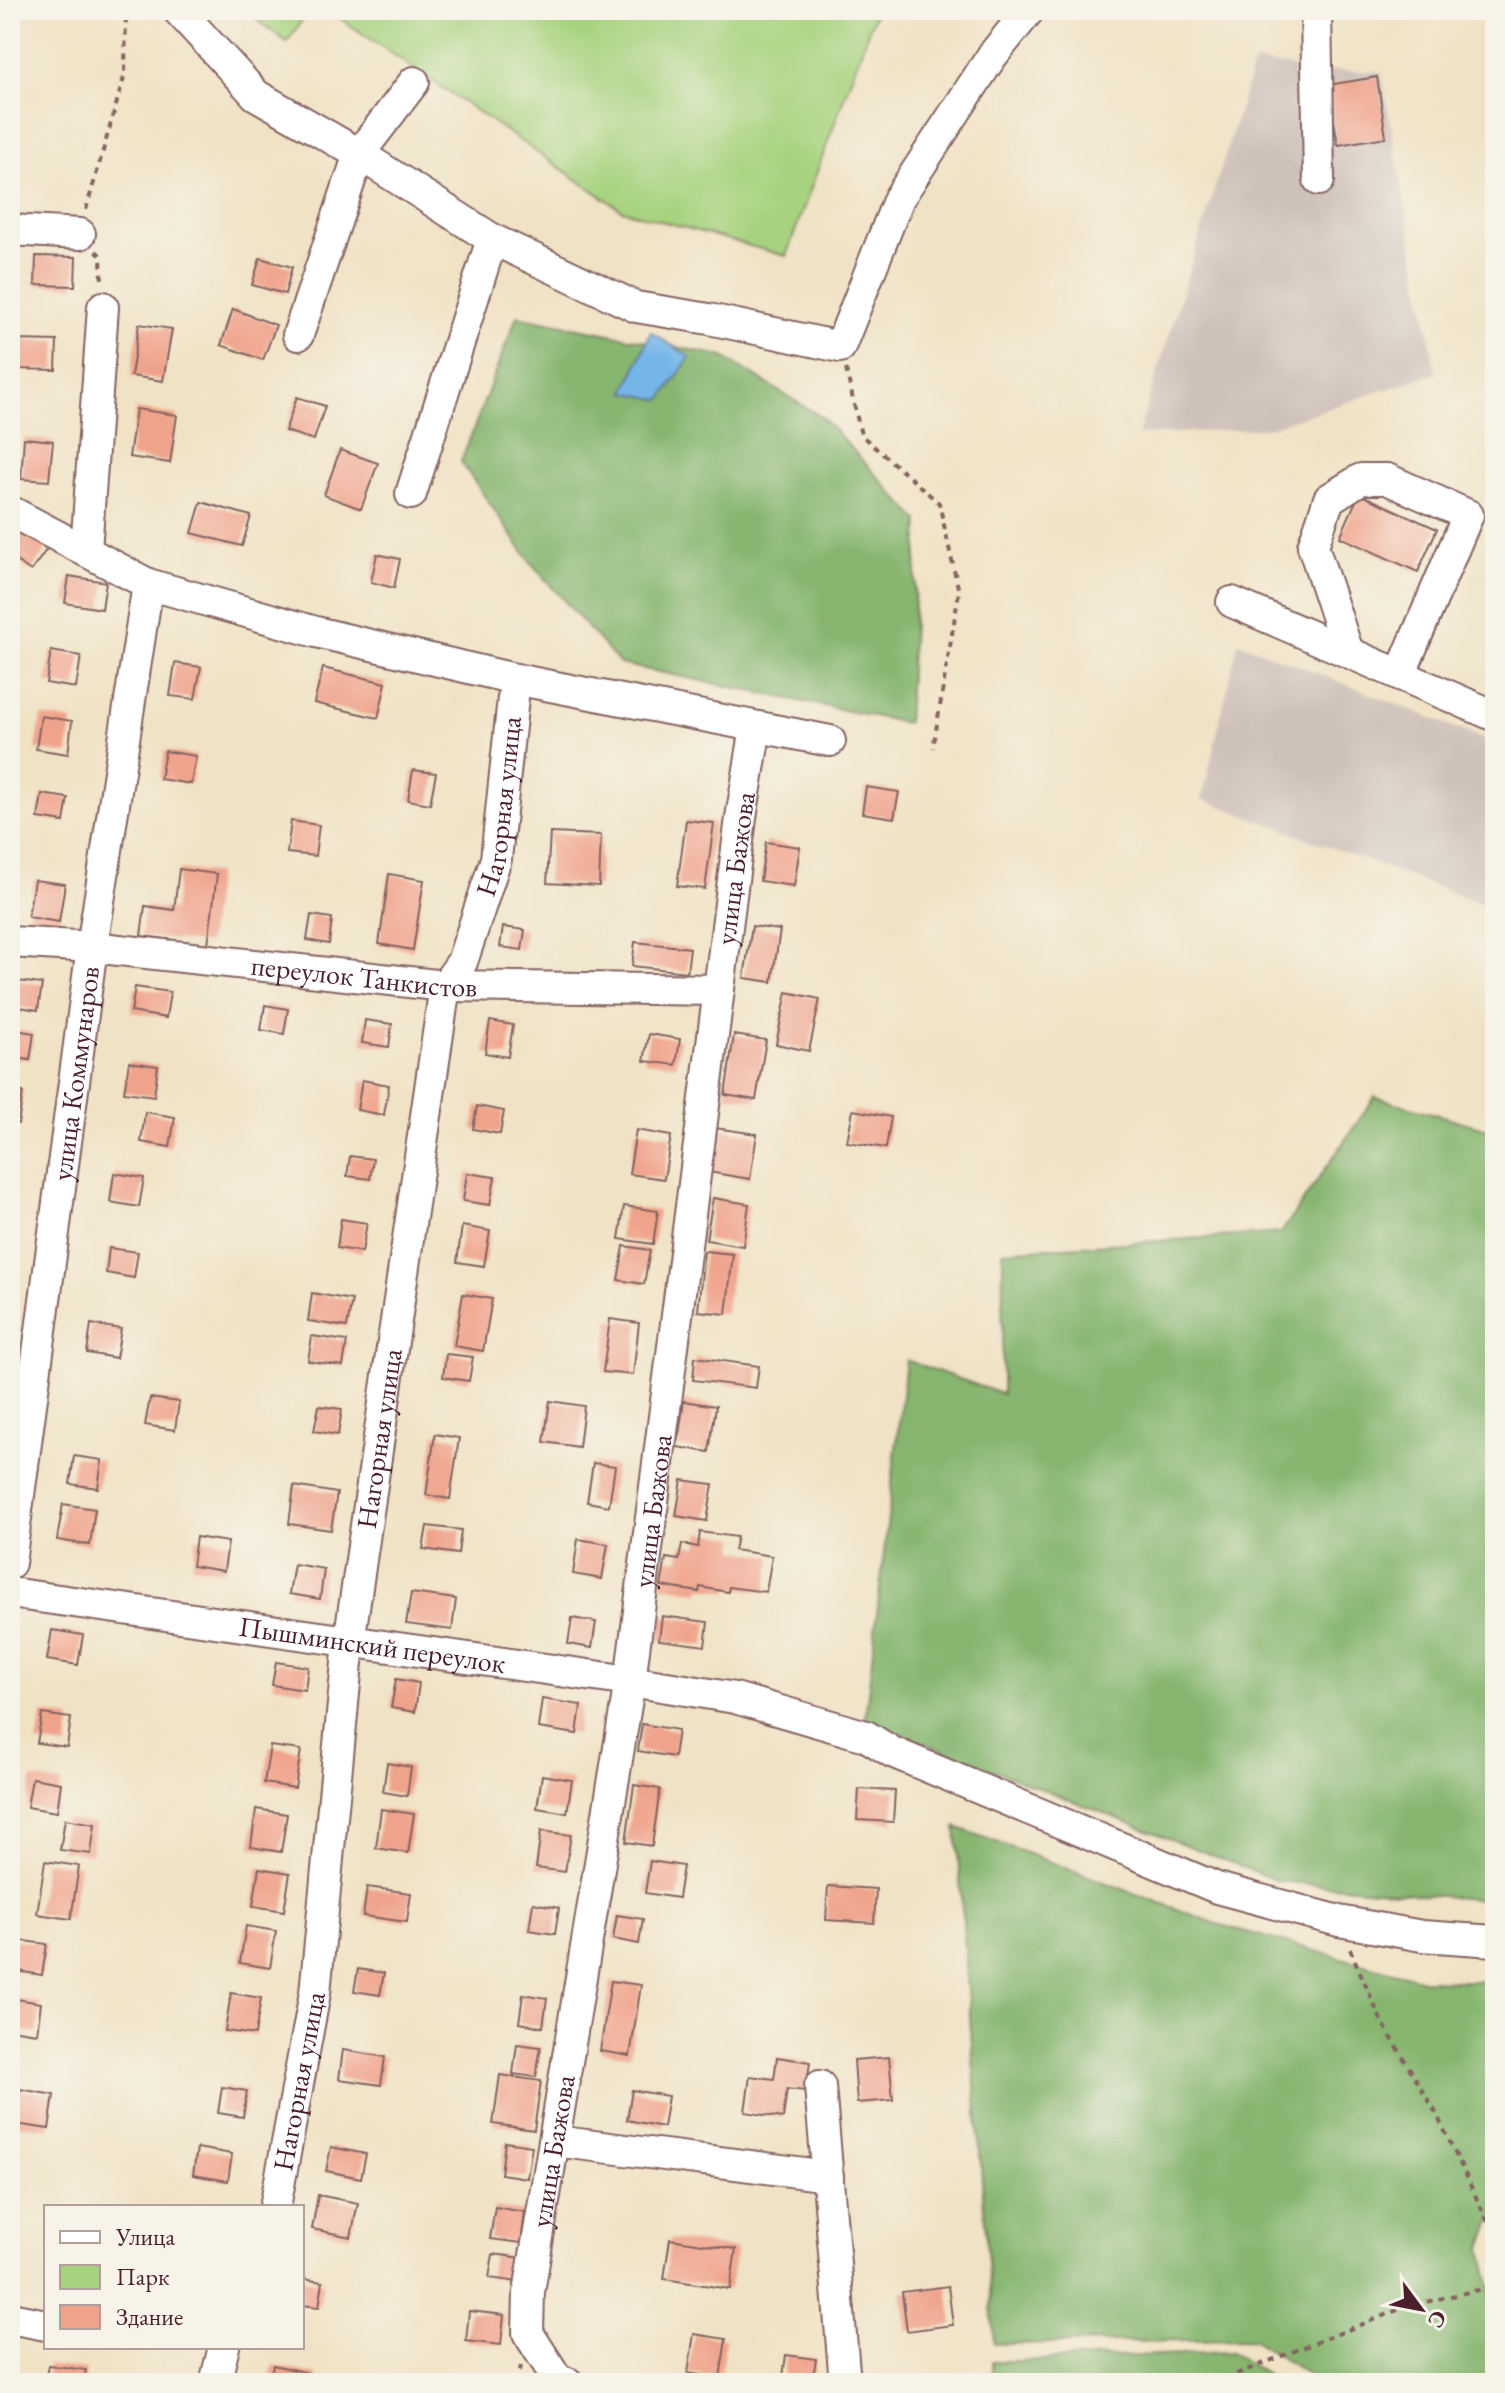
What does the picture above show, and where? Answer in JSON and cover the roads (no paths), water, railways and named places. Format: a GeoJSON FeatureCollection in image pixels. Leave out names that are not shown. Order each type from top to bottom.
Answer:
{"type":"FeatureCollection","features":[{"type":"Feature","properties":{"kind":"street"},"geometry":{"type":"LineString","coordinates":[[178,10],[256,95],[359,154],[492,239],[636,307],[840,347],[899,198],[992,56],[1029,10]]}},
{"type":"Feature","properties":{"kind":"street"},"geometry":{"type":"LineString","coordinates":[[1316,10],[1319,180]]}},
{"type":"Feature","properties":{"kind":"street"},"geometry":{"type":"LineString","coordinates":[[298,335],[359,154],[414,82]]}},
{"type":"Feature","properties":{"kind":"street"},"geometry":{"type":"LineString","coordinates":[[10,230],[80,234]]}},
{"type":"Feature","properties":{"kind":"street"},"geometry":{"type":"LineString","coordinates":[[411,494],[492,239]]}},
{"type":"Feature","properties":{"kind":"street"},"geometry":{"type":"LineString","coordinates":[[86,551],[103,307]]}},
{"type":"Feature","properties":{"kind":"street"},"geometry":{"type":"LineString","coordinates":[[1348,652],[1313,546],[1329,499],[1361,479],[1387,479],[1468,515],[1400,675]]}},
{"type":"Feature","properties":{"kind":"street"},"geometry":{"type":"LineString","coordinates":[[10,511],[148,584],[316,632],[515,679],[830,741]]}},
{"type":"Feature","properties":{"kind":"street","name":"улица Коммунаров"},"geometry":{"type":"LineString","coordinates":[[10,1563],[92,947],[148,584]]}},
{"type":"Feature","properties":{"kind":"street"},"geometry":{"type":"LineString","coordinates":[[1232,602],[1495,716]]}},
{"type":"Feature","properties":{"kind":"street","name":"Нагорная улица"},"geometry":{"type":"LineString","coordinates":[[275,2205],[315,1993],[349,1642],[445,986],[462,962],[496,859],[515,679]]}},
{"type":"Feature","properties":{"kind":"street","name":"улица Бажова"},"geometry":{"type":"LineString","coordinates":[[568,2383],[558,2380],[528,2333],[529,2292],[630,1681],[741,818],[756,727]]}},
{"type":"Feature","properties":{"kind":"street","name":"переулок Танкистов"},"geometry":{"type":"LineString","coordinates":[[10,942],[92,947],[445,986],[719,990]]}},
{"type":"Feature","properties":{"kind":"street","name":"Пышминский переулок"},"geometry":{"type":"LineString","coordinates":[[10,1593],[735,1698],[866,1736],[892,1752],[1217,1888],[1339,1921],[1422,1936],[1495,1941]]}},
{"type":"Feature","properties":{"kind":"street"},"geometry":{"type":"LineString","coordinates":[[820,2086],[845,2383]]}},
{"type":"Feature","properties":{"kind":"street"},"geometry":{"type":"LineString","coordinates":[[555,2141],[828,2176]]}},
{"type":"Feature","properties":{"kind":"street"},"geometry":{"type":"LineString","coordinates":[[10,2318],[44,2325]]}},
{"type":"Feature","properties":{"kind":"street"},"geometry":{"type":"LineString","coordinates":[[215,2383],[218,2349]]}},
{"type":"Feature","properties":{"kind":"water"},"geometry":{"type":"Polygon","coordinates":[[[651,332],[690,357],[661,400],[625,392],[651,332]]]}}]}
